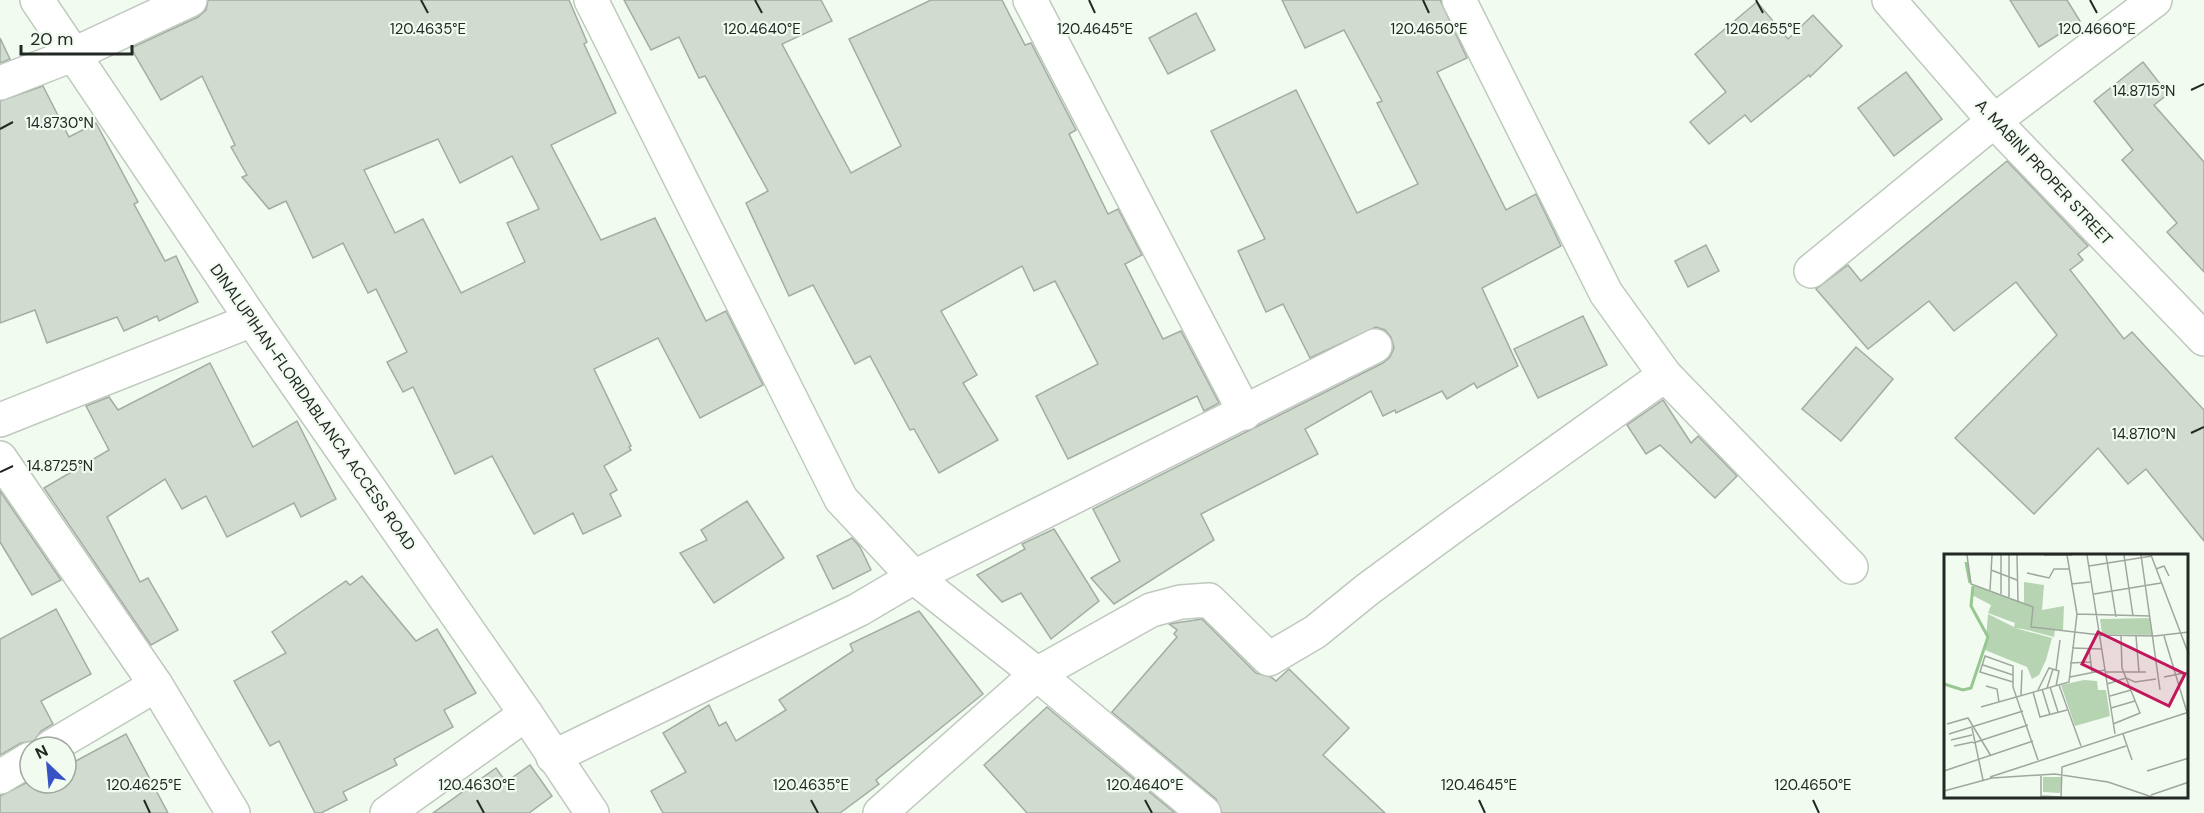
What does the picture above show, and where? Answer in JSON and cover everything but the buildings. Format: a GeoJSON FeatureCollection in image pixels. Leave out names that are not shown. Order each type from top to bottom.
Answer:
{"type":"FeatureCollection","features":[{"type":"Feature","properties":{"kind":"street","name":"DINALUPIHAN-FLORIDABLANCA ACCESS ROAD"},"geometry":{"type":"LineString","coordinates":[[38,0],[72,55],[252,320],[526,714],[591,813]]}},
{"type":"Feature","properties":{"kind":"street"},"geometry":{"type":"LineString","coordinates":[[0,82],[72,55],[189,0]]}},
{"type":"Feature","properties":{"kind":"street"},"geometry":{"type":"LineString","coordinates":[[591,0],[841,499],[914,577],[1037,674],[1204,813]]}},
{"type":"Feature","properties":{"kind":"street"},"geometry":{"type":"LineString","coordinates":[[1030,0],[1245,413]]}},
{"type":"Feature","properties":{"kind":"street"},"geometry":{"type":"LineString","coordinates":[[1459,0],[1606,293],[1665,375],[1851,567]]}},
{"type":"Feature","properties":{"kind":"street","name":"A. MABINI PROPER STREET"},"geometry":{"type":"LineString","coordinates":[[1889,0],[1994,121],[2204,339]]}},
{"type":"Feature","properties":{"kind":"street"},"geometry":{"type":"LineString","coordinates":[[1811,271],[1994,121],[2155,0]]}},
{"type":"Feature","properties":{"kind":"street"},"geometry":{"type":"LineString","coordinates":[[0,420],[252,320]]}},
{"type":"Feature","properties":{"kind":"street"},"geometry":{"type":"LineString","coordinates":[[553,757],[858,610],[914,577],[1375,346]]}},
{"type":"Feature","properties":{"kind":"street"},"geometry":{"type":"LineString","coordinates":[[880,813],[1037,674],[1151,610],[1181,603],[1209,600],[1269,659],[1315,633],[1368,589],[1665,375]]}},
{"type":"Feature","properties":{"kind":"street"},"geometry":{"type":"LineString","coordinates":[[0,458],[156,685],[233,813]]}},
{"type":"Feature","properties":{"kind":"street"},"geometry":{"type":"LineString","coordinates":[[71,735],[156,685]]}},
{"type":"Feature","properties":{"kind":"street"},"geometry":{"type":"LineString","coordinates":[[387,813],[526,714]]}},
{"type":"Feature","properties":{"kind":"street"},"geometry":{"type":"LineString","coordinates":[[0,777],[18,766]]}}]}
